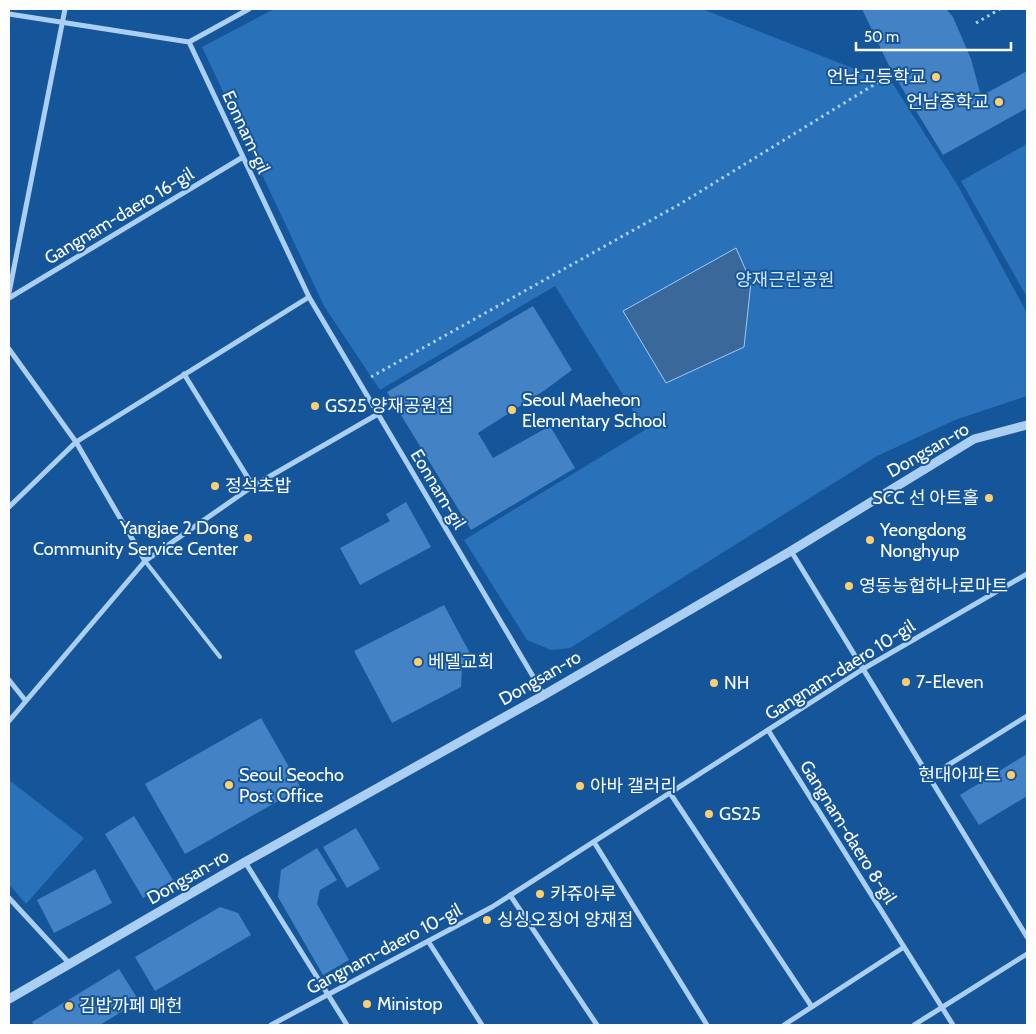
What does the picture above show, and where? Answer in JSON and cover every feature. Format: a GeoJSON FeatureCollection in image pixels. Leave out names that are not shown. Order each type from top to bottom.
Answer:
{"type":"FeatureCollection","features":[{"type":"Feature","properties":{"kind":"street"},"geometry":{"type":"LineString","coordinates":[[9,293],[65,9]]}},
{"type":"Feature","properties":{"kind":"street"},"geometry":{"type":"LineString","coordinates":[[9,14],[189,42],[249,9]]}},
{"type":"Feature","properties":{"kind":"street","name":"Eonnam-gil"},"geometry":{"type":"LineString","coordinates":[[189,42],[309,296],[544,695]]}},
{"type":"Feature","properties":{"kind":"street","name":"Gangnam-daero 16-gil"},"geometry":{"type":"LineString","coordinates":[[9,298],[243,157]]}},
{"type":"Feature","properties":{"kind":"street"},"geometry":{"type":"LineString","coordinates":[[9,507],[76,442],[309,296]]}},
{"type":"Feature","properties":{"kind":"street"},"geometry":{"type":"LineString","coordinates":[[9,349],[76,442],[145,561]]}},
{"type":"Feature","properties":{"kind":"street"},"geometry":{"type":"LineString","coordinates":[[184,374],[253,486]]}},
{"type":"Feature","properties":{"kind":"street"},"geometry":{"type":"LineString","coordinates":[[9,721],[145,561],[253,486],[378,414]]}},
{"type":"Feature","properties":{"kind":"street","name":"Dongsan-ro"},"geometry":{"type":"LineString","coordinates":[[9,999],[245,862],[544,695],[791,551],[974,439],[1027,425]]}},
{"type":"Feature","properties":{"kind":"street"},"geometry":{"type":"LineString","coordinates":[[791,551],[1027,937]]}},
{"type":"Feature","properties":{"kind":"street","name":"Gangnam-daero 10-gil"},"geometry":{"type":"LineString","coordinates":[[272,1025],[510,896],[863,669],[1027,574]]}},
{"type":"Feature","properties":{"kind":"street"},"geometry":{"type":"LineString","coordinates":[[9,680],[25,700]]}},
{"type":"Feature","properties":{"kind":"street"},"geometry":{"type":"LineString","coordinates":[[929,777],[1027,716]]}},
{"type":"Feature","properties":{"kind":"street","name":"Gangnam-daero 8-gil"},"geometry":{"type":"LineString","coordinates":[[768,730],[953,1025]]}},
{"type":"Feature","properties":{"kind":"street"},"geometry":{"type":"LineString","coordinates":[[670,793],[812,1007]]}},
{"type":"Feature","properties":{"kind":"street"},"geometry":{"type":"LineString","coordinates":[[594,842],[707,1025]]}},
{"type":"Feature","properties":{"kind":"street"},"geometry":{"type":"LineString","coordinates":[[245,862],[348,1025]]}},
{"type":"Feature","properties":{"kind":"street"},"geometry":{"type":"LineString","coordinates":[[510,896],[597,1025]]}},
{"type":"Feature","properties":{"kind":"street"},"geometry":{"type":"LineString","coordinates":[[9,898],[70,964]]}},
{"type":"Feature","properties":{"kind":"street"},"geometry":{"type":"LineString","coordinates":[[428,942],[482,1025]]}},
{"type":"Feature","properties":{"kind":"street"},"geometry":{"type":"LineString","coordinates":[[784,1025],[904,947]]}},
{"type":"Feature","properties":{"kind":"street"},"geometry":{"type":"LineString","coordinates":[[914,1025],[1027,954]]}},
{"type":"Feature","properties":{"kind":"lane"},"geometry":{"type":"LineString","coordinates":[[145,561],[220,657]]}},
{"type":"Feature","properties":{"kind":"path"},"geometry":{"type":"LineString","coordinates":[[976,23],[1000,9]]}},
{"type":"Feature","properties":{"kind":"path"},"geometry":{"type":"LineString","coordinates":[[360,383],[680,204],[880,81]]}},
{"type":"Feature","properties":{"kind":"green space","name":"양재근린공원"},"geometry":{"type":"Polygon","coordinates":[[[274,9],[702,9],[893,84],[958,186],[1027,313],[1027,396],[955,420],[877,456],[570,648],[551,650],[527,640],[464,540],[645,430],[555,286],[380,390],[324,306],[202,47],[274,9]]]}},
{"type":"Feature","properties":{"kind":"green space"},"geometry":{"type":"Polygon","coordinates":[[[1027,144],[1027,297],[961,181],[1027,144]]]}},
{"type":"Feature","properties":{"kind":"green space"},"geometry":{"type":"Polygon","coordinates":[[[9,780],[84,838],[26,904],[9,884],[9,780]]]}},
{"type":"Feature","properties":{"kind":"shaded area"},"geometry":{"type":"Polygon","coordinates":[[[736,248],[751,282],[744,347],[666,383],[623,311],[736,248]]]}},
{"type":"Feature","properties":{"kind":"building","name":"언남고등학교"},"geometry":{"type":"Polygon","coordinates":[[[862,9],[946,9],[953,17],[971,59],[981,96],[1027,71],[1027,108],[943,155],[891,70],[862,9]]]}},
{"type":"Feature","properties":{"kind":"building"},"geometry":{"type":"Polygon","coordinates":[[[533,306],[572,370],[545,390],[478,433],[493,458],[550,426],[575,468],[471,530],[387,392],[533,306]]]}},
{"type":"Feature","properties":{"kind":"building"},"geometry":{"type":"Polygon","coordinates":[[[406,502],[431,547],[360,585],[340,548],[390,521],[386,514],[406,502]]]}},
{"type":"Feature","properties":{"kind":"building"},"geometry":{"type":"Polygon","coordinates":[[[444,605],[472,657],[462,667],[461,687],[392,723],[354,651],[444,605]]]}},
{"type":"Feature","properties":{"kind":"building"},"geometry":{"type":"Polygon","coordinates":[[[261,718],[301,788],[185,854],[145,784],[261,718]]]}},
{"type":"Feature","properties":{"kind":"building","name":"현대아파트"},"geometry":{"type":"Polygon","coordinates":[[[1027,754],[1027,796],[979,825],[960,795],[1027,754]]]}},
{"type":"Feature","properties":{"kind":"building"},"geometry":{"type":"Polygon","coordinates":[[[134,816],[173,880],[143,898],[105,834],[134,816]]]}},
{"type":"Feature","properties":{"kind":"building"},"geometry":{"type":"Polygon","coordinates":[[[356,828],[380,869],[347,888],[323,847],[356,828]]]}},
{"type":"Feature","properties":{"kind":"building"},"geometry":{"type":"Polygon","coordinates":[[[317,848],[337,880],[320,890],[317,904],[349,960],[323,975],[278,897],[281,870],[317,848]]]}},
{"type":"Feature","properties":{"kind":"building"},"geometry":{"type":"Polygon","coordinates":[[[95,869],[112,903],[54,933],[37,900],[95,869]]]}},
{"type":"Feature","properties":{"kind":"building"},"geometry":{"type":"Polygon","coordinates":[[[220,907],[238,913],[251,935],[155,991],[135,957],[220,907]]]}},
{"type":"Feature","properties":{"kind":"building"},"geometry":{"type":"Polygon","coordinates":[[[119,969],[139,1001],[100,1025],[34,1025],[32,1022],[119,969]]]}},
{"type":"Feature","properties":{"kind":"place","name":"언남고등학교"},"geometry":{"type":"Point","coordinates":[936,77]}},
{"type":"Feature","properties":{"kind":"place","name":"언남중학교"},"geometry":{"type":"Point","coordinates":[999,102]}},
{"type":"Feature","properties":{"kind":"place","name":"GS25 양재공원점"},"geometry":{"type":"Point","coordinates":[315,406]}},
{"type":"Feature","properties":{"kind":"place","name":"Seoul Maeheon Elementary School"},"geometry":{"type":"Point","coordinates":[512,410]}},
{"type":"Feature","properties":{"kind":"place","name":"정석초밥"},"geometry":{"type":"Point","coordinates":[215,486]}},
{"type":"Feature","properties":{"kind":"place","name":"SCC 선 아트홀"},"geometry":{"type":"Point","coordinates":[989,498]}},
{"type":"Feature","properties":{"kind":"place","name":"Yangjae 2 Dong Community Service Center"},"geometry":{"type":"Point","coordinates":[248,538]}},
{"type":"Feature","properties":{"kind":"place","name":"Yeongdong Nonghyup"},"geometry":{"type":"Point","coordinates":[870,540]}},
{"type":"Feature","properties":{"kind":"place","name":"영동농협하나로마트"},"geometry":{"type":"Point","coordinates":[849,586]}},
{"type":"Feature","properties":{"kind":"place","name":"베델교회"},"geometry":{"type":"Point","coordinates":[418,662]}},
{"type":"Feature","properties":{"kind":"place","name":"7-Eleven"},"geometry":{"type":"Point","coordinates":[906,682]}},
{"type":"Feature","properties":{"kind":"place","name":"NH"},"geometry":{"type":"Point","coordinates":[714,683]}},
{"type":"Feature","properties":{"kind":"place","name":"현대아파트"},"geometry":{"type":"Point","coordinates":[1011,775]}},
{"type":"Feature","properties":{"kind":"place","name":"Seoul Seocho Post Office"},"geometry":{"type":"Point","coordinates":[229,785]}},
{"type":"Feature","properties":{"kind":"place","name":"아바 갤러리"},"geometry":{"type":"Point","coordinates":[580,786]}},
{"type":"Feature","properties":{"kind":"place","name":"GS25"},"geometry":{"type":"Point","coordinates":[709,814]}},
{"type":"Feature","properties":{"kind":"place","name":"카쥬아루"},"geometry":{"type":"Point","coordinates":[540,894]}},
{"type":"Feature","properties":{"kind":"place","name":"싱싱오징어 양재점"},"geometry":{"type":"Point","coordinates":[487,920]}},
{"type":"Feature","properties":{"kind":"place","name":"Ministop"},"geometry":{"type":"Point","coordinates":[367,1004]}},
{"type":"Feature","properties":{"kind":"place","name":"김밥까페 매헌"},"geometry":{"type":"Point","coordinates":[69,1006]}}]}
